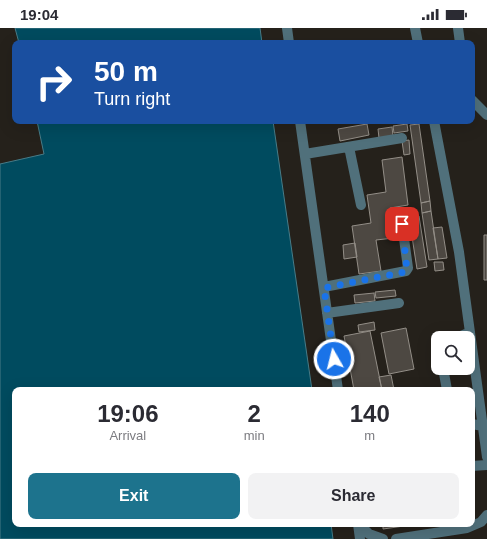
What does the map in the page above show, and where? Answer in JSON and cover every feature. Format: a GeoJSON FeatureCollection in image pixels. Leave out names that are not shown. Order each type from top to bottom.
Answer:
{"type":"FeatureCollection","features":[{"type":"Feature","properties":{"kind":"lane"},"geometry":{"type":"LineString","coordinates":[[287,28],[289,40]]}},
{"type":"Feature","properties":{"kind":"lane"},"geometry":{"type":"LineString","coordinates":[[415,28],[417,40]]}},
{"type":"Feature","properties":{"kind":"lane"},"geometry":{"type":"LineString","coordinates":[[458,28],[460,40]]}},
{"type":"Feature","properties":{"kind":"lane"},"geometry":{"type":"LineString","coordinates":[[475,103],[487,115]]}},
{"type":"Feature","properties":{"kind":"lane"},"geometry":{"type":"LineString","coordinates":[[300,124],[338,387]]}},
{"type":"Feature","properties":{"kind":"lane"},"geometry":{"type":"LineString","coordinates":[[435,124],[459,252],[470,331]]}},
{"type":"Feature","properties":{"kind":"lane"},"geometry":{"type":"LineString","coordinates":[[305,154],[402,138]]}},
{"type":"Feature","properties":{"kind":"lane"},"geometry":{"type":"LineString","coordinates":[[349,147],[361,205]]}},
{"type":"Feature","properties":{"kind":"lane"},"geometry":{"type":"LineString","coordinates":[[324,288],[404,272],[407,270],[402,224]]}},
{"type":"Feature","properties":{"kind":"lane"},"geometry":{"type":"LineString","coordinates":[[327,313],[399,303]]}},
{"type":"Feature","properties":{"kind":"lane"},"geometry":{"type":"LineString","coordinates":[[475,368],[487,456]]}},
{"type":"Feature","properties":{"kind":"lane"},"geometry":{"type":"LineString","coordinates":[[444,375],[446,387]]}},
{"type":"Feature","properties":{"kind":"lane"},"geometry":{"type":"LineString","coordinates":[[475,425],[483,426]]}},
{"type":"Feature","properties":{"kind":"lane"},"geometry":{"type":"LineString","coordinates":[[475,466],[487,465]]}},
{"type":"Feature","properties":{"kind":"lane"},"geometry":{"type":"LineString","coordinates":[[475,525],[481,522],[487,515]]}},
{"type":"Feature","properties":{"kind":"lane"},"geometry":{"type":"LineString","coordinates":[[359,527],[360,539]]}},
{"type":"Feature","properties":{"kind":"lane"},"geometry":{"type":"LineString","coordinates":[[362,527],[369,534],[383,539]]}},
{"type":"Feature","properties":{"kind":"lane"},"geometry":{"type":"LineString","coordinates":[[396,539],[469,527]]}},
{"type":"Feature","properties":{"kind":"water"},"geometry":{"type":"Polygon","coordinates":[[[15,28],[260,28],[262,40],[18,40],[15,28]]]}},
{"type":"Feature","properties":{"kind":"water"},"geometry":{"type":"Polygon","coordinates":[[[38,124],[273,124],[312,387],[12,387],[12,527],[331,527],[333,539],[0,539],[0,164],[44,154],[38,124]]]}},
{"type":"Feature","properties":{"kind":"building"},"geometry":{"type":"Polygon","coordinates":[[[367,124],[369,135],[340,141],[338,129],[367,124]]]}},
{"type":"Feature","properties":{"kind":"building"},"geometry":{"type":"Polygon","coordinates":[[[407,124],[408,131],[394,133],[393,126],[407,124]]]}},
{"type":"Feature","properties":{"kind":"building"},"geometry":{"type":"Polygon","coordinates":[[[419,124],[430,201],[421,203],[410,125],[419,124]]]}},
{"type":"Feature","properties":{"kind":"building"},"geometry":{"type":"Polygon","coordinates":[[[392,127],[393,136],[379,138],[378,129],[392,127]]]}},
{"type":"Feature","properties":{"kind":"building"},"geometry":{"type":"Polygon","coordinates":[[[409,140],[410,154],[404,155],[402,141],[409,140]]]}},
{"type":"Feature","properties":{"kind":"building"},"geometry":{"type":"Polygon","coordinates":[[[402,157],[408,205],[390,208],[394,238],[376,240],[381,271],[359,274],[352,226],[371,223],[367,195],[386,192],[382,160],[402,157]]]}},
{"type":"Feature","properties":{"kind":"building"},"geometry":{"type":"Polygon","coordinates":[[[430,201],[431,211],[422,213],[421,203],[430,201]]]}},
{"type":"Feature","properties":{"kind":"building"},"geometry":{"type":"Polygon","coordinates":[[[431,211],[438,259],[429,260],[422,213],[431,211]]]}},
{"type":"Feature","properties":{"kind":"building"},"geometry":{"type":"Polygon","coordinates":[[[419,216],[427,267],[417,269],[409,217],[419,216]]]}},
{"type":"Feature","properties":{"kind":"building"},"geometry":{"type":"Polygon","coordinates":[[[442,227],[447,258],[438,259],[433,228],[442,227]]]}},
{"type":"Feature","properties":{"kind":"building"},"geometry":{"type":"Polygon","coordinates":[[[484,235],[487,235],[487,280],[484,280],[484,235]]]}},
{"type":"Feature","properties":{"kind":"building"},"geometry":{"type":"Polygon","coordinates":[[[355,243],[357,257],[344,259],[343,245],[355,243]]]}},
{"type":"Feature","properties":{"kind":"building"},"geometry":{"type":"Polygon","coordinates":[[[434,262],[443,262],[444,270],[435,271],[434,262]]]}},
{"type":"Feature","properties":{"kind":"building"},"geometry":{"type":"Polygon","coordinates":[[[395,290],[396,296],[376,298],[375,292],[395,290]]]}},
{"type":"Feature","properties":{"kind":"building"},"geometry":{"type":"Polygon","coordinates":[[[374,293],[375,301],[355,303],[354,295],[374,293]]]}},
{"type":"Feature","properties":{"kind":"building"},"geometry":{"type":"Polygon","coordinates":[[[374,322],[375,330],[359,332],[358,325],[374,322]]]}},
{"type":"Feature","properties":{"kind":"building"},"geometry":{"type":"Polygon","coordinates":[[[406,328],[414,369],[389,374],[381,333],[406,328]]]}},
{"type":"Feature","properties":{"kind":"building"},"geometry":{"type":"Polygon","coordinates":[[[370,331],[381,387],[353,387],[344,336],[370,331]]]}},
{"type":"Feature","properties":{"kind":"building"},"geometry":{"type":"Polygon","coordinates":[[[391,375],[393,387],[381,387],[379,377],[391,375]]]}},
{"type":"Feature","properties":{"kind":"building"},"geometry":{"type":"Polygon","coordinates":[[[383,527],[397,527],[383,529],[383,527]]]}},
{"type":"Feature","properties":{"kind":"route"},"geometry":{"type":"LineString","coordinates":[[334,359],[324,288],[404,272],[407,270],[408,268],[402,224]]}}]}
